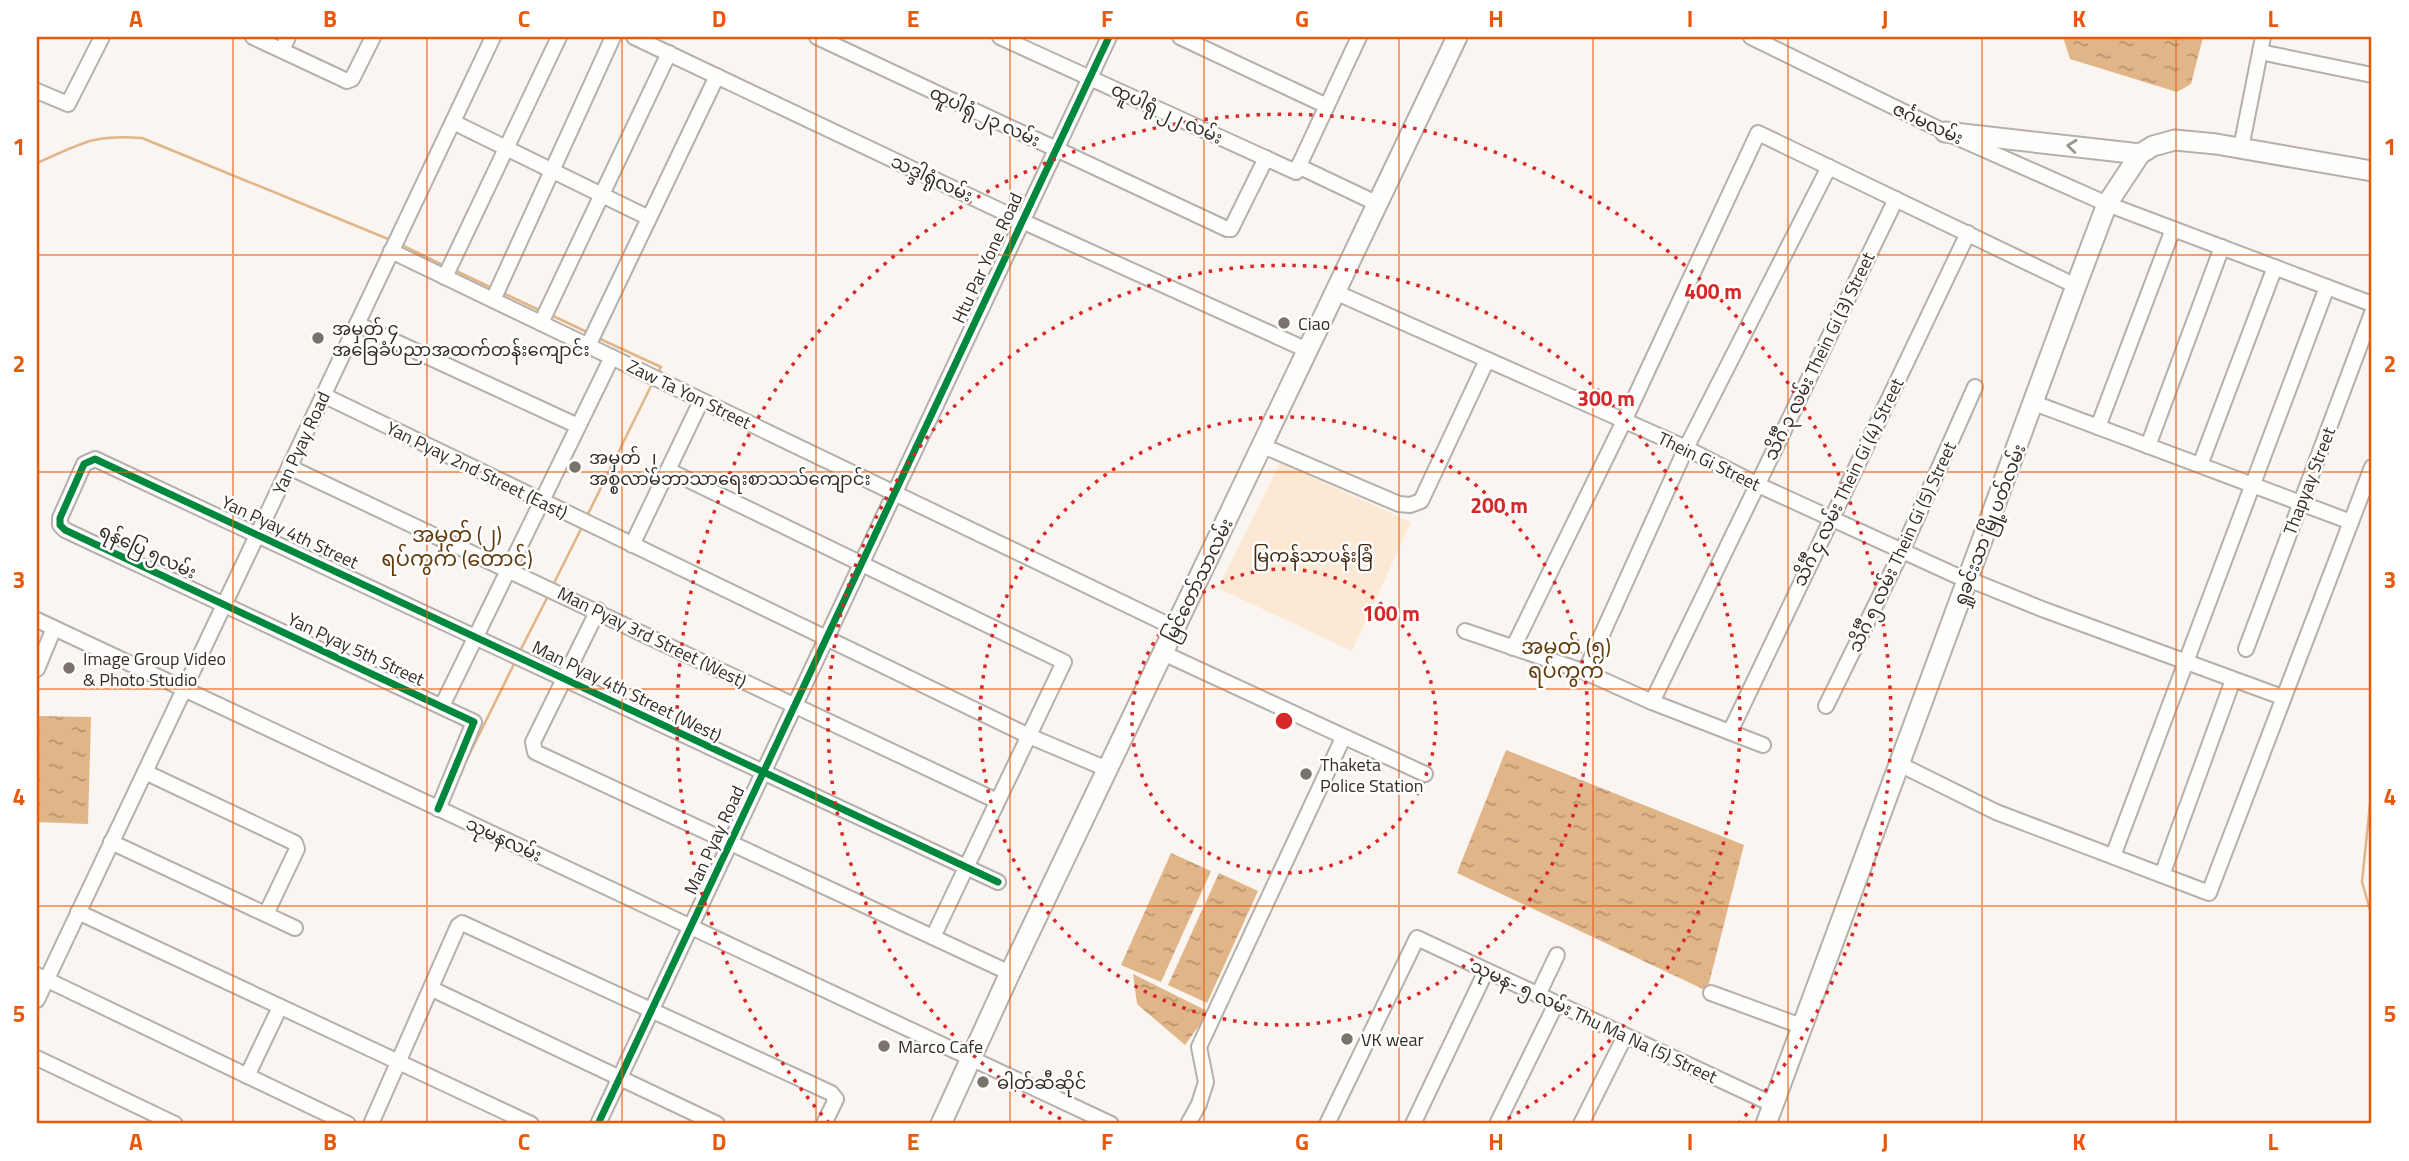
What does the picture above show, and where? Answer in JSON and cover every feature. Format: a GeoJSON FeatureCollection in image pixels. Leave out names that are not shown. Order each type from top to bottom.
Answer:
{"type":"FeatureCollection","features":[{"type":"Feature","properties":{"kind":"main road","name":"မြင်တော်သာလမ်း"},"geometry":{"type":"LineString","coordinates":[[941,1124],[1010,973],[1457,37]]}},
{"type":"Feature","properties":{"kind":"main road"},"geometry":{"type":"LineString","coordinates":[[1945,132],[2140,154],[2153,146],[2175,140],[2241,148],[2372,171]]}},
{"type":"Feature","properties":{"kind":"main road","name":"ရှုခင်းသာ မြို့ပတ်လမ်း"},"geometry":{"type":"LineString","coordinates":[[1766,1124],[2107,204],[2140,154]]}},
{"type":"Feature","properties":{"kind":"street"},"geometry":{"type":"LineString","coordinates":[[37,91],[68,104],[102,37]]}},
{"type":"Feature","properties":{"kind":"street"},"geometry":{"type":"LineString","coordinates":[[253,37],[285,43],[350,81],[373,37]]}},
{"type":"Feature","properties":{"kind":"street","name":"Yan Pyay Road"},"geometry":{"type":"LineString","coordinates":[[37,1000],[41,978],[78,912],[493,37]]}},
{"type":"Feature","properties":{"kind":"street"},"geometry":{"type":"LineString","coordinates":[[445,277],[559,37]]}},
{"type":"Feature","properties":{"kind":"street"},"geometry":{"type":"LineString","coordinates":[[493,300],[613,37]]}},
{"type":"Feature","properties":{"kind":"street","name":"သဒ္ဒါရုံလမ်း"},"geometry":{"type":"LineString","coordinates":[[634,37],[1022,220],[1307,350]]}},
{"type":"Feature","properties":{"kind":"street","name":"ထူပါရုံ ၂၃ လမ်း"},"geometry":{"type":"LineString","coordinates":[[817,37],[839,42],[1056,150],[1229,230],[1266,158]]}},
{"type":"Feature","properties":{"kind":"street","name":"ထူပါရုံ ၂၂ လမ်း"},"geometry":{"type":"LineString","coordinates":[[1000,37],[1266,158],[1378,204]]}},
{"type":"Feature","properties":{"kind":"street","name":"Htu Par Yone Road"},"geometry":{"type":"LineString","coordinates":[[894,493],[1109,37]]}},
{"type":"Feature","properties":{"kind":"street"},"geometry":{"type":"LineString","coordinates":[[1180,37],[1327,106]]}},
{"type":"Feature","properties":{"kind":"street"},"geometry":{"type":"LineString","coordinates":[[1297,169],[1357,37]]}},
{"type":"Feature","properties":{"kind":"street","name":"ဇင်္ဂမလမ်း"},"geometry":{"type":"LineString","coordinates":[[1751,37],[1945,132],[2107,204],[2372,304]]}},
{"type":"Feature","properties":{"kind":"street"},"geometry":{"type":"LineString","coordinates":[[2241,148],[2263,37]]}},
{"type":"Feature","properties":{"kind":"street"},"geometry":{"type":"LineString","coordinates":[[2260,52],[2372,75]]}},
{"type":"Feature","properties":{"kind":"street"},"geometry":{"type":"LineString","coordinates":[[541,323],[669,53]]}},
{"type":"Feature","properties":{"kind":"street"},"geometry":{"type":"LineString","coordinates":[[588,346],[717,76]]}},
{"type":"Feature","properties":{"kind":"street"},"geometry":{"type":"LineString","coordinates":[[453,122],[649,218]]}},
{"type":"Feature","properties":{"kind":"street"},"geometry":{"type":"LineString","coordinates":[[1513,648],[1624,421],[1758,133],[2076,286]]}},
{"type":"Feature","properties":{"kind":"street"},"geometry":{"type":"LineString","coordinates":[[1585,673],[1686,448],[1829,167]]}},
{"type":"Feature","properties":{"kind":"street","name":"သိင်္ဂီ ၃ လမ်း Thein Gi (3) Street"},"geometry":{"type":"LineString","coordinates":[[1652,702],[1896,199]]}},
{"type":"Feature","properties":{"kind":"street"},"geometry":{"type":"LineString","coordinates":[[2098,427],[2173,229]]}},
{"type":"Feature","properties":{"kind":"street","name":"သိင်္ဂီ ၄ လမ်း Thein Gi (4) Street"},"geometry":{"type":"LineString","coordinates":[[1730,733],[1830,518],[1968,233]]}},
{"type":"Feature","properties":{"kind":"street"},"geometry":{"type":"LineString","coordinates":[[2148,446],[2222,247]]}},
{"type":"Feature","properties":{"kind":"street","name":"Zaw Ta Yon Street"},"geometry":{"type":"LineString","coordinates":[[391,251],[1175,628]]}},
{"type":"Feature","properties":{"kind":"street"},"geometry":{"type":"LineString","coordinates":[[2200,465],[2275,267]]}},
{"type":"Feature","properties":{"kind":"street"},"geometry":{"type":"LineString","coordinates":[[2113,856],[2327,287]]}},
{"type":"Feature","properties":{"kind":"street","name":"Thein Gi Street"},"geometry":{"type":"LineString","coordinates":[[1335,292],[1686,448],[1756,484],[1968,580],[2282,697]]}},
{"type":"Feature","properties":{"kind":"street","name":"Thapyay Street"},"geometry":{"type":"LineString","coordinates":[[2246,649],[2372,313]]}},
{"type":"Feature","properties":{"kind":"street"},"geometry":{"type":"LineString","coordinates":[[357,324],[578,426]]}},
{"type":"Feature","properties":{"kind":"street"},"geometry":{"type":"LineString","coordinates":[[442,706],[612,357]]}},
{"type":"Feature","properties":{"kind":"street"},"geometry":{"type":"LineString","coordinates":[[1263,446],[1399,504],[1410,505],[1421,501],[1488,360]]}},
{"type":"Feature","properties":{"kind":"street","name":"သိင်္ဂီ ၅ လမ်း Thein Gi (5) Street"},"geometry":{"type":"LineString","coordinates":[[1826,706],[1902,551],[1975,387]]}},
{"type":"Feature","properties":{"kind":"street","name":"Yan Pyay 2nd Street (East)"},"geometry":{"type":"LineString","coordinates":[[323,396],[1028,736],[1107,769]]}},
{"type":"Feature","properties":{"kind":"street"},"geometry":{"type":"LineString","coordinates":[[632,545],[701,401]]}},
{"type":"Feature","properties":{"kind":"street"},"geometry":{"type":"LineString","coordinates":[[2034,403],[2351,522]]}},
{"type":"Feature","properties":{"kind":"street","name":"Yan Pyay 4th Street"},"geometry":{"type":"LineString","coordinates":[[89,460],[95,459],[477,636]]}},
{"type":"Feature","properties":{"kind":"street","name":"ရန်ပြေ ၅လမ်း"},"geometry":{"type":"LineString","coordinates":[[89,460],[79,475],[60,518],[60,525],[224,604]]}},
{"type":"Feature","properties":{"kind":"street","name":"Man Pyay 3rd Street (West)"},"geometry":{"type":"LineString","coordinates":[[289,467],[598,610],[997,801]]}},
{"type":"Feature","properties":{"kind":"street"},"geometry":{"type":"LineString","coordinates":[[1899,764],[1996,812],[2209,893],[2372,467]]}},
{"type":"Feature","properties":{"kind":"street"},"geometry":{"type":"LineString","coordinates":[[668,470],[1065,662],[933,937]]}},
{"type":"Feature","properties":{"kind":"street","name":"Man Pyay Road"},"geometry":{"type":"LineString","coordinates":[[598,1124],[894,493]]}},
{"type":"Feature","properties":{"kind":"street","name":"Yan Pyay 5th Street"},"geometry":{"type":"LineString","coordinates":[[224,604],[474,722],[438,809]]}},
{"type":"Feature","properties":{"kind":"street"},"geometry":{"type":"LineString","coordinates":[[598,610],[533,742],[533,750],[1010,973]]}},
{"type":"Feature","properties":{"kind":"street","name":"သုမနလမ်း"},"geometry":{"type":"LineString","coordinates":[[37,620],[1111,1124]]}},
{"type":"Feature","properties":{"kind":"street"},"geometry":{"type":"LineString","coordinates":[[37,669],[54,628]]}},
{"type":"Feature","properties":{"kind":"street"},"geometry":{"type":"LineString","coordinates":[[1465,631],[1585,673],[1763,745]]}},
{"type":"Feature","properties":{"kind":"street","name":"Man Pyay 4th Street (West)"},"geometry":{"type":"LineString","coordinates":[[477,636],[763,774],[998,882]]}},
{"type":"Feature","properties":{"kind":"street"},"geometry":{"type":"LineString","coordinates":[[1163,653],[1425,774]]}},
{"type":"Feature","properties":{"kind":"street"},"geometry":{"type":"LineString","coordinates":[[2162,875],[2233,680]]}},
{"type":"Feature","properties":{"kind":"street"},"geometry":{"type":"LineString","coordinates":[[1188,1124],[1199,1104],[1206,1082],[1199,1047],[1343,738]]}},
{"type":"Feature","properties":{"kind":"street"},"geometry":{"type":"LineString","coordinates":[[145,772],[295,843],[297,849],[266,914]]}},
{"type":"Feature","properties":{"kind":"street"},"geometry":{"type":"LineString","coordinates":[[111,842],[295,928]]}},
{"type":"Feature","properties":{"kind":"street"},"geometry":{"type":"LineString","coordinates":[[78,912],[530,1124]]}},
{"type":"Feature","properties":{"kind":"street"},"geometry":{"type":"LineString","coordinates":[[371,1124],[458,926],[462,923],[831,1093],[836,1099],[824,1124]]}},
{"type":"Feature","properties":{"kind":"street","name":"သုမန- ၅ လမ်း Thu Ma Na (5) Street"},"geometry":{"type":"LineString","coordinates":[[1327,1124],[1417,938],[1772,1104]]}},
{"type":"Feature","properties":{"kind":"street"},"geometry":{"type":"LineString","coordinates":[[1538,995],[1557,955]]}},
{"type":"Feature","properties":{"kind":"street"},"geometry":{"type":"LineString","coordinates":[[1413,1124],[1486,971]]}},
{"type":"Feature","properties":{"kind":"street"},"geometry":{"type":"LineString","coordinates":[[41,978],[348,1124]]}},
{"type":"Feature","properties":{"kind":"street"},"geometry":{"type":"LineString","coordinates":[[432,989],[717,1124]]}},
{"type":"Feature","properties":{"kind":"street"},"geometry":{"type":"LineString","coordinates":[[1711,993],[1801,1026]]}},
{"type":"Feature","properties":{"kind":"street"},"geometry":{"type":"LineString","coordinates":[[1497,1124],[1556,1004]]}},
{"type":"Feature","properties":{"kind":"street"},"geometry":{"type":"LineString","coordinates":[[247,1076],[280,1007]]}},
{"type":"Feature","properties":{"kind":"street"},"geometry":{"type":"LineString","coordinates":[[1581,1124],[1625,1036]]}},
{"type":"Feature","properties":{"kind":"street"},"geometry":{"type":"LineString","coordinates":[[37,1058],[175,1124]]}},
{"type":"Feature","properties":{"kind":"green space","name":"မြကန်သာပန်းခြံ"},"geometry":{"type":"Polygon","coordinates":[[[1280,463],[1411,522],[1352,651],[1218,588],[1280,463]]]}},
{"type":"Feature","properties":{"kind":"water"},"geometry":{"type":"Polygon","coordinates":[[[2063,37],[2203,37],[2191,84],[2177,92],[2070,59],[2063,37]]]}},
{"type":"Feature","properties":{"kind":"water"},"geometry":{"type":"Polygon","coordinates":[[[38,716],[91,717],[88,824],[37,822],[38,716]]]}},
{"type":"Feature","properties":{"kind":"water"},"geometry":{"type":"Polygon","coordinates":[[[1506,750],[1744,845],[1707,991],[1457,873],[1506,750]]]}},
{"type":"Feature","properties":{"kind":"water"},"geometry":{"type":"Polygon","coordinates":[[[1171,853],[1211,871],[1161,982],[1121,965],[1171,853]]]}},
{"type":"Feature","properties":{"kind":"water"},"geometry":{"type":"Polygon","coordinates":[[[1219,873],[1258,891],[1207,1003],[1168,985],[1219,873]]]}},
{"type":"Feature","properties":{"kind":"water"},"geometry":{"type":"Polygon","coordinates":[[[1133,974],[1209,1012],[1185,1045],[1137,1004],[1133,974]]]}},
{"type":"Feature","properties":{"kind":"waterway"},"geometry":{"type":"LineString","coordinates":[[37,163],[98,139],[142,138],[393,241]]}},
{"type":"Feature","properties":{"kind":"waterway"},"geometry":{"type":"LineString","coordinates":[[402,245],[443,265]]}},
{"type":"Feature","properties":{"kind":"waterway"},"geometry":{"type":"LineString","coordinates":[[452,269],[494,289]]}},
{"type":"Feature","properties":{"kind":"waterway"},"geometry":{"type":"LineString","coordinates":[[503,293],[541,311]]}},
{"type":"Feature","properties":{"kind":"waterway"},"geometry":{"type":"LineString","coordinates":[[551,315],[589,333]]}},
{"type":"Feature","properties":{"kind":"waterway"},"geometry":{"type":"LineString","coordinates":[[598,338],[661,367],[657,375]]}},
{"type":"Feature","properties":{"kind":"waterway"},"geometry":{"type":"LineString","coordinates":[[587,516],[652,384]]}},
{"type":"Feature","properties":{"kind":"waterway"},"geometry":{"type":"LineString","coordinates":[[553,585],[583,525]]}},
{"type":"Feature","properties":{"kind":"waterway"},"geometry":{"type":"LineString","coordinates":[[520,651],[549,594]]}},
{"type":"Feature","properties":{"kind":"waterway"},"geometry":{"type":"LineString","coordinates":[[468,757],[516,660]]}},
{"type":"Feature","properties":{"kind":"waterway"},"geometry":{"type":"LineString","coordinates":[[2372,785],[2362,882],[2372,917]]}},
{"type":"Feature","properties":{"kind":"cycle path"},"geometry":{"type":"LineString","coordinates":[[598,1124],[1109,37]]}},
{"type":"Feature","properties":{"kind":"cycle path"},"geometry":{"type":"LineString","coordinates":[[438,809],[474,722],[65,530],[60,525],[60,518],[84,464],[95,459],[998,882]]}},
{"type":"Feature","properties":{"kind":"place","name":"Ciao"},"geometry":{"type":"Point","coordinates":[1284,323]}},
{"type":"Feature","properties":{"kind":"place","name":"အမှတ် ၄ အခြေခံပညာအထက်တန်းကျောင်း"},"geometry":{"type":"Point","coordinates":[318,338]}},
{"type":"Feature","properties":{"kind":"place","name":"အမှတ် ၂ အစ္စလာမ်ဘာသာရေးစာသသ်ကျောင်း"},"geometry":{"type":"Point","coordinates":[575,467]}},
{"type":"Feature","properties":{"kind":"place","name":"Image Group Video & Photo Studio"},"geometry":{"type":"Point","coordinates":[69,668]}},
{"type":"Feature","properties":{"kind":"place","name":"Thaketa Police Station"},"geometry":{"type":"Point","coordinates":[1306,774]}},
{"type":"Feature","properties":{"kind":"place","name":"VK wear"},"geometry":{"type":"Point","coordinates":[1347,1039]}},
{"type":"Feature","properties":{"kind":"place","name":"Marco Cafe"},"geometry":{"type":"Point","coordinates":[884,1046]}},
{"type":"Feature","properties":{"kind":"place","name":"ဓါတ်ဆီဆိုင်"},"geometry":{"type":"Point","coordinates":[983,1082]}},
{"type":"Feature","properties":{"kind":"district","name":"အမှတ် (၂) ရပ်ကွက် (တောင်)"},"geometry":{"type":"Point","coordinates":[457,546]}},
{"type":"Feature","properties":{"kind":"district","name":"အမှတ် (၅) ရပ်ကွက်"},"geometry":{"type":"Point","coordinates":[1566,658]}}]}
